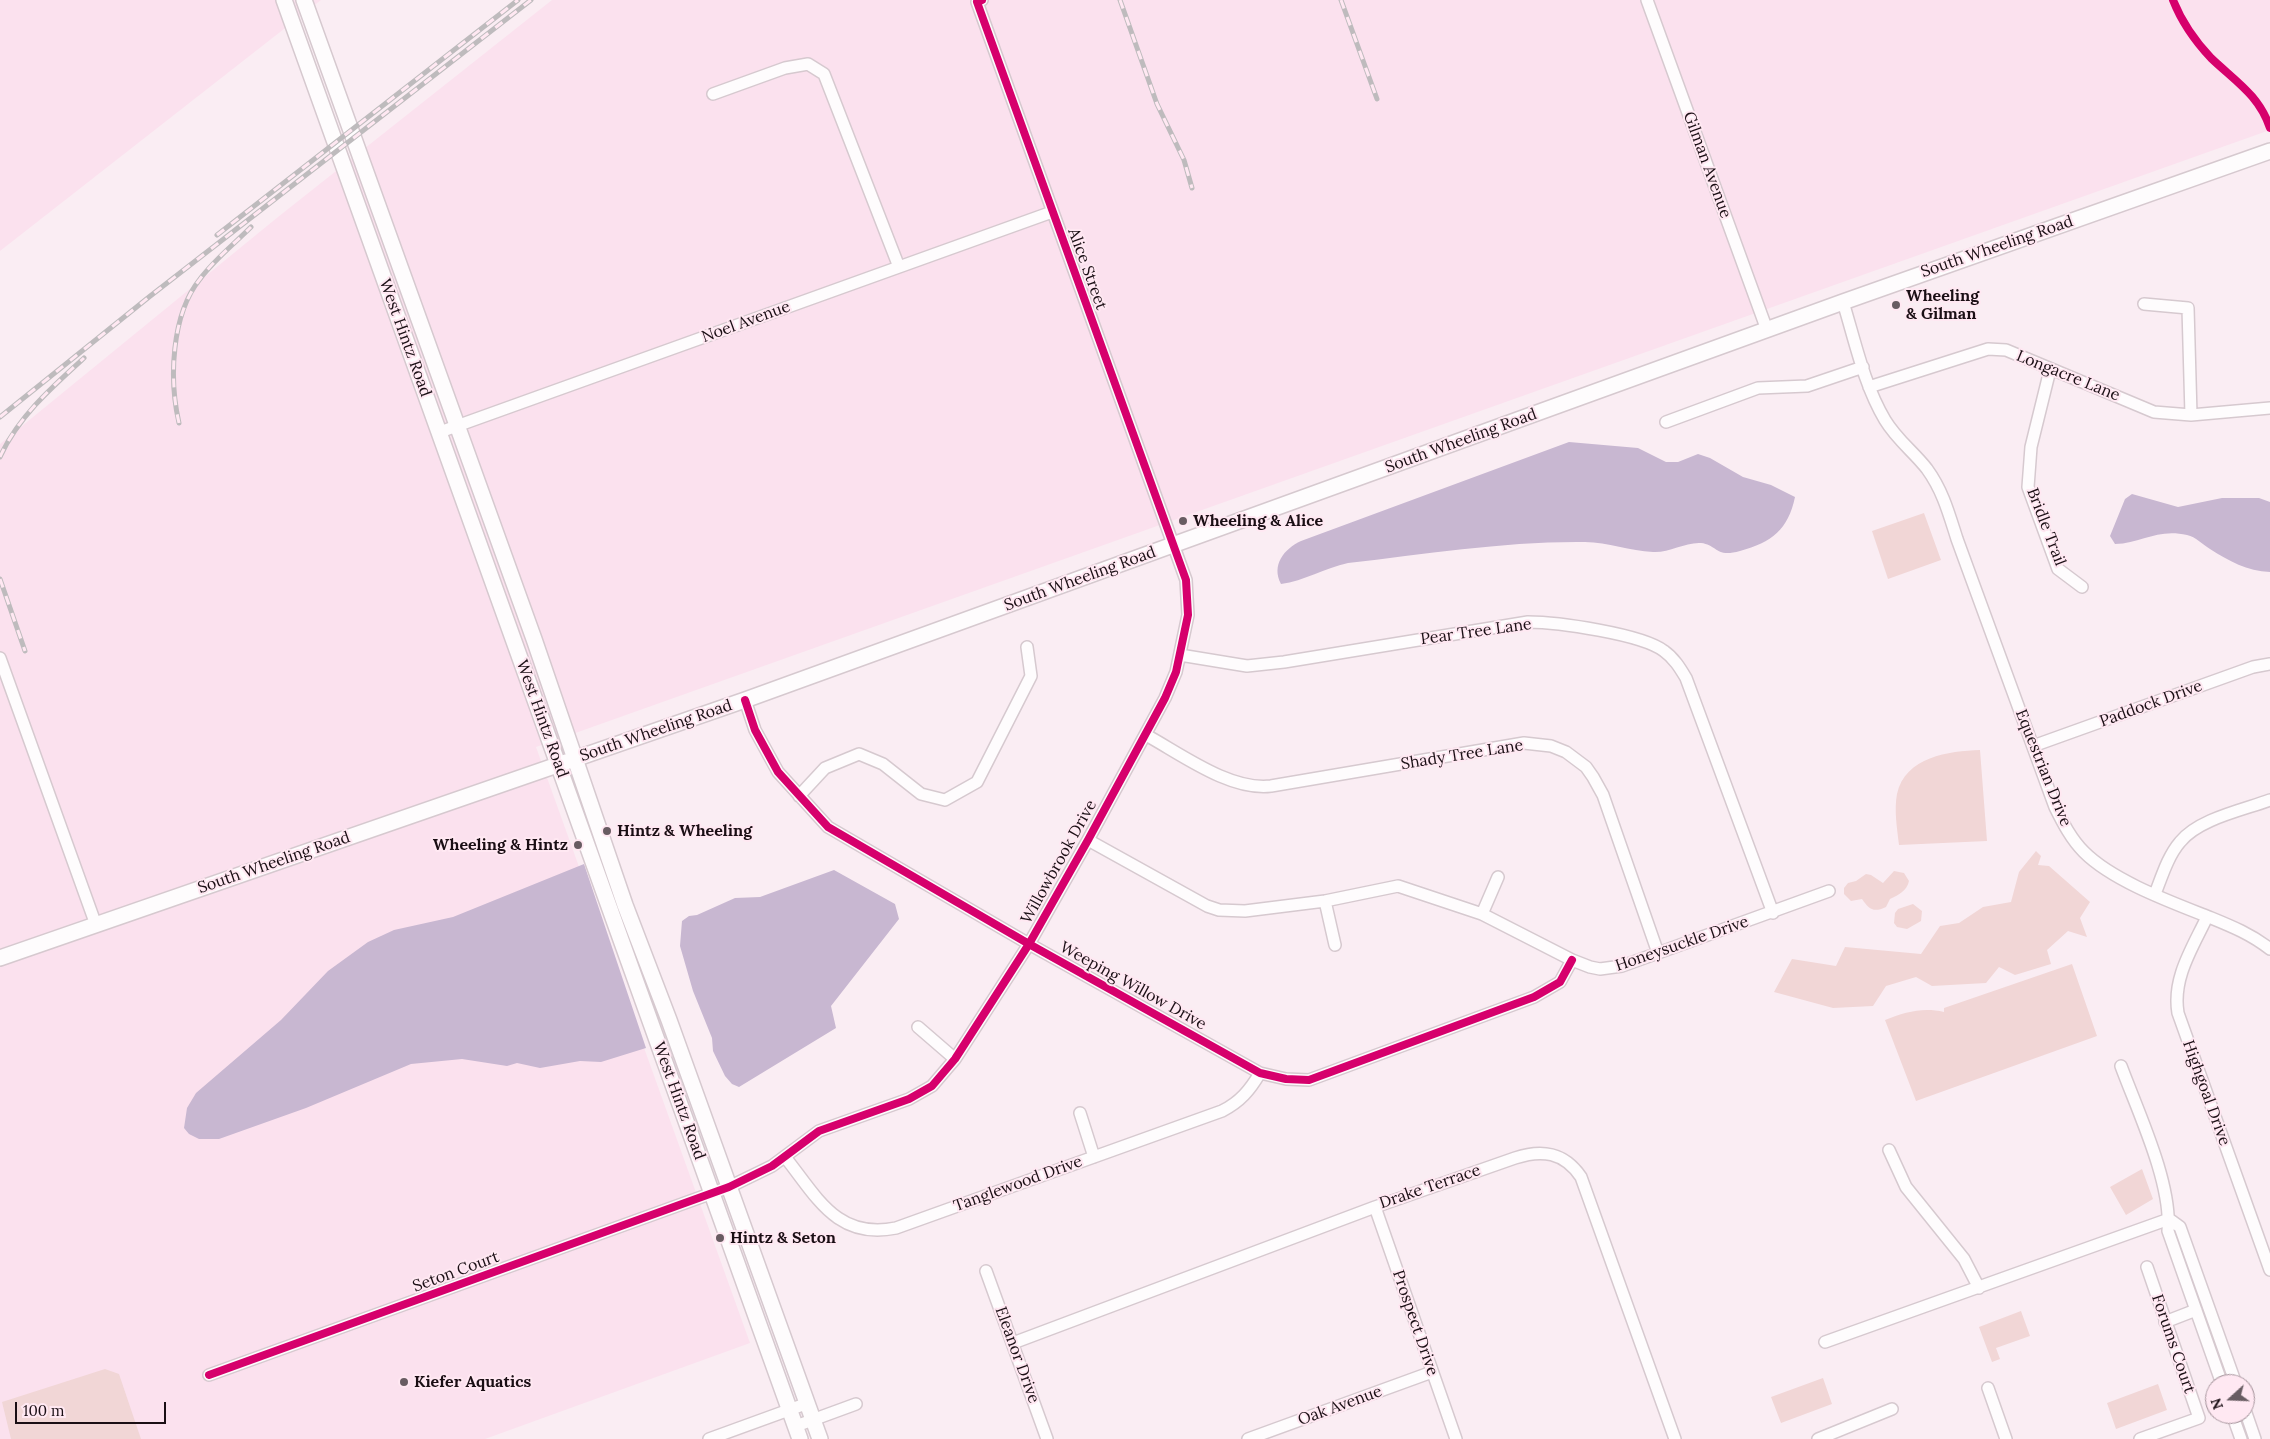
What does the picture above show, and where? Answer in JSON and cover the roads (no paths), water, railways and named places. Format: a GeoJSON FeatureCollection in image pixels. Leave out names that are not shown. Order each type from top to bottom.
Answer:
{"type":"FeatureCollection","features":[{"type":"Feature","properties":{"kind":"main road","name":"West Hintz Road"},"geometry":{"type":"LineString","coordinates":[[284,0],[798,1432]]}},
{"type":"Feature","properties":{"kind":"main road","name":"West Hintz Road"},"geometry":{"type":"LineString","coordinates":[[304,0],[534,639],[625,905],[670,1020],[820,1439]]}},
{"type":"Feature","properties":{"kind":"main road","name":"South Wheeling Road"},"geometry":{"type":"LineString","coordinates":[[0,958],[745,700],[1843,302],[2270,151]]}},
{"type":"Feature","properties":{"kind":"street","name":"Gilman Avenue"},"geometry":{"type":"LineString","coordinates":[[1647,0],[1767,330]]}},
{"type":"Feature","properties":{"kind":"street","name":"Alice Street"},"geometry":{"type":"LineString","coordinates":[[979,1],[1052,212],[1174,544]]}},
{"type":"Feature","properties":{"kind":"street"},"geometry":{"type":"LineString","coordinates":[[713,94],[785,68],[808,64],[824,74],[899,267]]}},
{"type":"Feature","properties":{"kind":"street","name":"Noel Avenue"},"geometry":{"type":"LineString","coordinates":[[440,432],[1052,212]]}},
{"type":"Feature","properties":{"kind":"street","name":"Equestrian Drive"},"geometry":{"type":"LineString","coordinates":[[1843,302],[1869,388],[1884,419],[1900,442],[1926,468],[1943,494],[1957,539],[2055,807],[2074,842],[2106,870],[2207,917],[2240,929],[2270,949]]}},
{"type":"Feature","properties":{"kind":"street"},"geometry":{"type":"LineString","coordinates":[[2144,304],[2188,308],[2191,415]]}},
{"type":"Feature","properties":{"kind":"street","name":"Longacre Lane"},"geometry":{"type":"LineString","coordinates":[[1869,388],[1988,349],[2006,350],[2154,412],[2191,415],[2270,408]]}},
{"type":"Feature","properties":{"kind":"street"},"geometry":{"type":"LineString","coordinates":[[1666,422],[1758,388],[1807,386],[1863,367]]}},
{"type":"Feature","properties":{"kind":"street","name":"Bridle Trail"},"geometry":{"type":"LineString","coordinates":[[2050,370],[2031,447],[2028,487],[2058,569],[2082,587]]}},
{"type":"Feature","properties":{"kind":"street","name":"Willowbrook Drive"},"geometry":{"type":"LineString","coordinates":[[712,1194],[729,1188],[772,1166],[819,1130],[909,1099],[932,1086],[955,1059],[1029,944],[1146,735],[1171,685],[1180,655],[1188,615],[1186,580],[1174,544]]}},
{"type":"Feature","properties":{"kind":"street","name":"Pear Tree Lane"},"geometry":{"type":"LineString","coordinates":[[1180,655],[1247,666],[1284,662],[1537,622],[1547,622],[1612,634],[1652,644],[1664,650],[1672,658],[1686,678],[1773,913]]}},
{"type":"Feature","properties":{"kind":"street"},"geometry":{"type":"LineString","coordinates":[[799,796],[825,768],[859,754],[883,764],[921,794],[944,800],[977,782],[1031,676],[1027,647]]}},
{"type":"Feature","properties":{"kind":"street"},"geometry":{"type":"LineString","coordinates":[[0,658],[96,925]]}},
{"type":"Feature","properties":{"kind":"street","name":"Paddock Drive"},"geometry":{"type":"LineString","coordinates":[[2033,746],[2253,667],[2270,664]]}},
{"type":"Feature","properties":{"kind":"street","name":"Weeping Willow Drive"},"geometry":{"type":"LineString","coordinates":[[745,700],[755,730],[778,772],[828,827],[1029,944],[1260,1073],[1286,1079],[1309,1080],[1534,998],[1560,982],[1572,960]]}},
{"type":"Feature","properties":{"kind":"street","name":"Shady Tree Lane"},"geometry":{"type":"LineString","coordinates":[[1146,735],[1230,782],[1250,787],[1271,786],[1524,743],[1551,746],[1566,752],[1586,767],[1603,795],[1658,954]]}},
{"type":"Feature","properties":{"kind":"street"},"geometry":{"type":"LineString","coordinates":[[2155,894],[2174,850],[2186,835],[2205,824],[2270,800]]}},
{"type":"Feature","properties":{"kind":"street","name":"Honeysuckle Drive"},"geometry":{"type":"LineString","coordinates":[[1088,840],[1207,906],[1219,910],[1237,912],[1325,901],[1398,886],[1482,914],[1572,960],[1600,969],[1612,968],[1658,954],[1829,891]]}},
{"type":"Feature","properties":{"kind":"street"},"geometry":{"type":"LineString","coordinates":[[1482,914],[1498,877]]}},
{"type":"Feature","properties":{"kind":"street"},"geometry":{"type":"LineString","coordinates":[[1325,901],[1335,945]]}},
{"type":"Feature","properties":{"kind":"street","name":"Highgoal Drive"},"geometry":{"type":"LineString","coordinates":[[2207,917],[2178,984],[2176,998],[2178,1013],[2270,1270]]}},
{"type":"Feature","properties":{"kind":"street"},"geometry":{"type":"LineString","coordinates":[[918,1027],[955,1059]]}},
{"type":"Feature","properties":{"kind":"street"},"geometry":{"type":"LineString","coordinates":[[2121,1066],[2160,1172],[2169,1219],[2168,1231],[2218,1374]]}},
{"type":"Feature","properties":{"kind":"street","name":"Tanglewood Drive"},"geometry":{"type":"LineString","coordinates":[[785,1157],[834,1216],[855,1227],[883,1231],[896,1228],[1222,1111],[1232,1106],[1248,1092],[1260,1073]]}},
{"type":"Feature","properties":{"kind":"street"},"geometry":{"type":"LineString","coordinates":[[1080,1114],[1094,1157]]}},
{"type":"Feature","properties":{"kind":"street"},"geometry":{"type":"LineString","coordinates":[[1889,1150],[1906,1187],[1964,1259],[1979,1288]]}},
{"type":"Feature","properties":{"kind":"street","name":"Drake Terrace"},"geometry":{"type":"LineString","coordinates":[[1013,1343],[1374,1207],[1533,1152],[1552,1154],[1569,1162],[1581,1177],[1675,1439]]}},
{"type":"Feature","properties":{"kind":"street","name":"Seton Court"},"geometry":{"type":"LineString","coordinates":[[209,1375],[712,1194]]}},
{"type":"Feature","properties":{"kind":"street","name":"Prospect Drive"},"geometry":{"type":"LineString","coordinates":[[1374,1207],[1456,1439]]}},
{"type":"Feature","properties":{"kind":"street"},"geometry":{"type":"LineString","coordinates":[[1825,1342],[2169,1219]]}},
{"type":"Feature","properties":{"kind":"street"},"geometry":{"type":"LineString","coordinates":[[2169,1219],[2180,1227],[2232,1374]]}},
{"type":"Feature","properties":{"kind":"street","name":"Forums Court"},"geometry":{"type":"LineString","coordinates":[[2140,1439],[2199,1418],[2147,1267]]}},
{"type":"Feature","properties":{"kind":"street","name":"Eleanor Drive"},"geometry":{"type":"LineString","coordinates":[[986,1271],[1047,1439]]}},
{"type":"Feature","properties":{"kind":"street"},"geometry":{"type":"LineString","coordinates":[[2165,1322],[2196,1310]]}},
{"type":"Feature","properties":{"kind":"street","name":"Oak Avenue"},"geometry":{"type":"LineString","coordinates":[[1248,1439],[1432,1372]]}},
{"type":"Feature","properties":{"kind":"street"},"geometry":{"type":"LineString","coordinates":[[1988,1388],[2006,1439]]}},
{"type":"Feature","properties":{"kind":"street"},"geometry":{"type":"LineString","coordinates":[[711,1439],[808,1403]]}},
{"type":"Feature","properties":{"kind":"street"},"geometry":{"type":"LineString","coordinates":[[798,1432],[814,1419],[856,1404]]}},
{"type":"Feature","properties":{"kind":"street"},"geometry":{"type":"LineString","coordinates":[[1818,1439],[1892,1409]]}},
{"type":"Feature","properties":{"kind":"street"},"geometry":{"type":"LineString","coordinates":[[2236,1424],[2241,1439]]}},
{"type":"Feature","properties":{"kind":"street"},"geometry":{"type":"LineString","coordinates":[[2250,1424],[2255,1439]]}},
{"type":"Feature","properties":{"kind":"railway"},"geometry":{"type":"LineString","coordinates":[[217,235],[518,0]]}},
{"type":"Feature","properties":{"kind":"railway"},"geometry":{"type":"LineString","coordinates":[[0,417],[149,297],[531,0]]}},
{"type":"Feature","properties":{"kind":"railway"},"geometry":{"type":"LineString","coordinates":[[1120,0],[1157,104],[1184,160],[1192,188]]}},
{"type":"Feature","properties":{"kind":"railway"},"geometry":{"type":"LineString","coordinates":[[1341,0],[1377,99]]}},
{"type":"Feature","properties":{"kind":"railway"},"geometry":{"type":"LineString","coordinates":[[179,423],[174,387],[174,368],[175,348],[183,311],[190,294],[200,279],[251,227]]}},
{"type":"Feature","properties":{"kind":"railway"},"geometry":{"type":"LineString","coordinates":[[0,457],[7,442],[37,403],[84,358]]}},
{"type":"Feature","properties":{"kind":"railway"},"geometry":{"type":"LineString","coordinates":[[0,579],[25,651]]}},
{"type":"Feature","properties":{"kind":"place","name":"Wheeling & Gilman"},"geometry":{"type":"Point","coordinates":[1896,305]}},
{"type":"Feature","properties":{"kind":"place","name":"Wheeling & Alice"},"geometry":{"type":"Point","coordinates":[1183,521]}},
{"type":"Feature","properties":{"kind":"place","name":"Hintz & Wheeling"},"geometry":{"type":"Point","coordinates":[607,831]}},
{"type":"Feature","properties":{"kind":"place","name":"Wheeling & Hintz"},"geometry":{"type":"Point","coordinates":[578,845]}},
{"type":"Feature","properties":{"kind":"place","name":"Hintz & Seton"},"geometry":{"type":"Point","coordinates":[720,1238]}},
{"type":"Feature","properties":{"kind":"place","name":"Kiefer Aquatics"},"geometry":{"type":"Point","coordinates":[404,1382]}}]}
